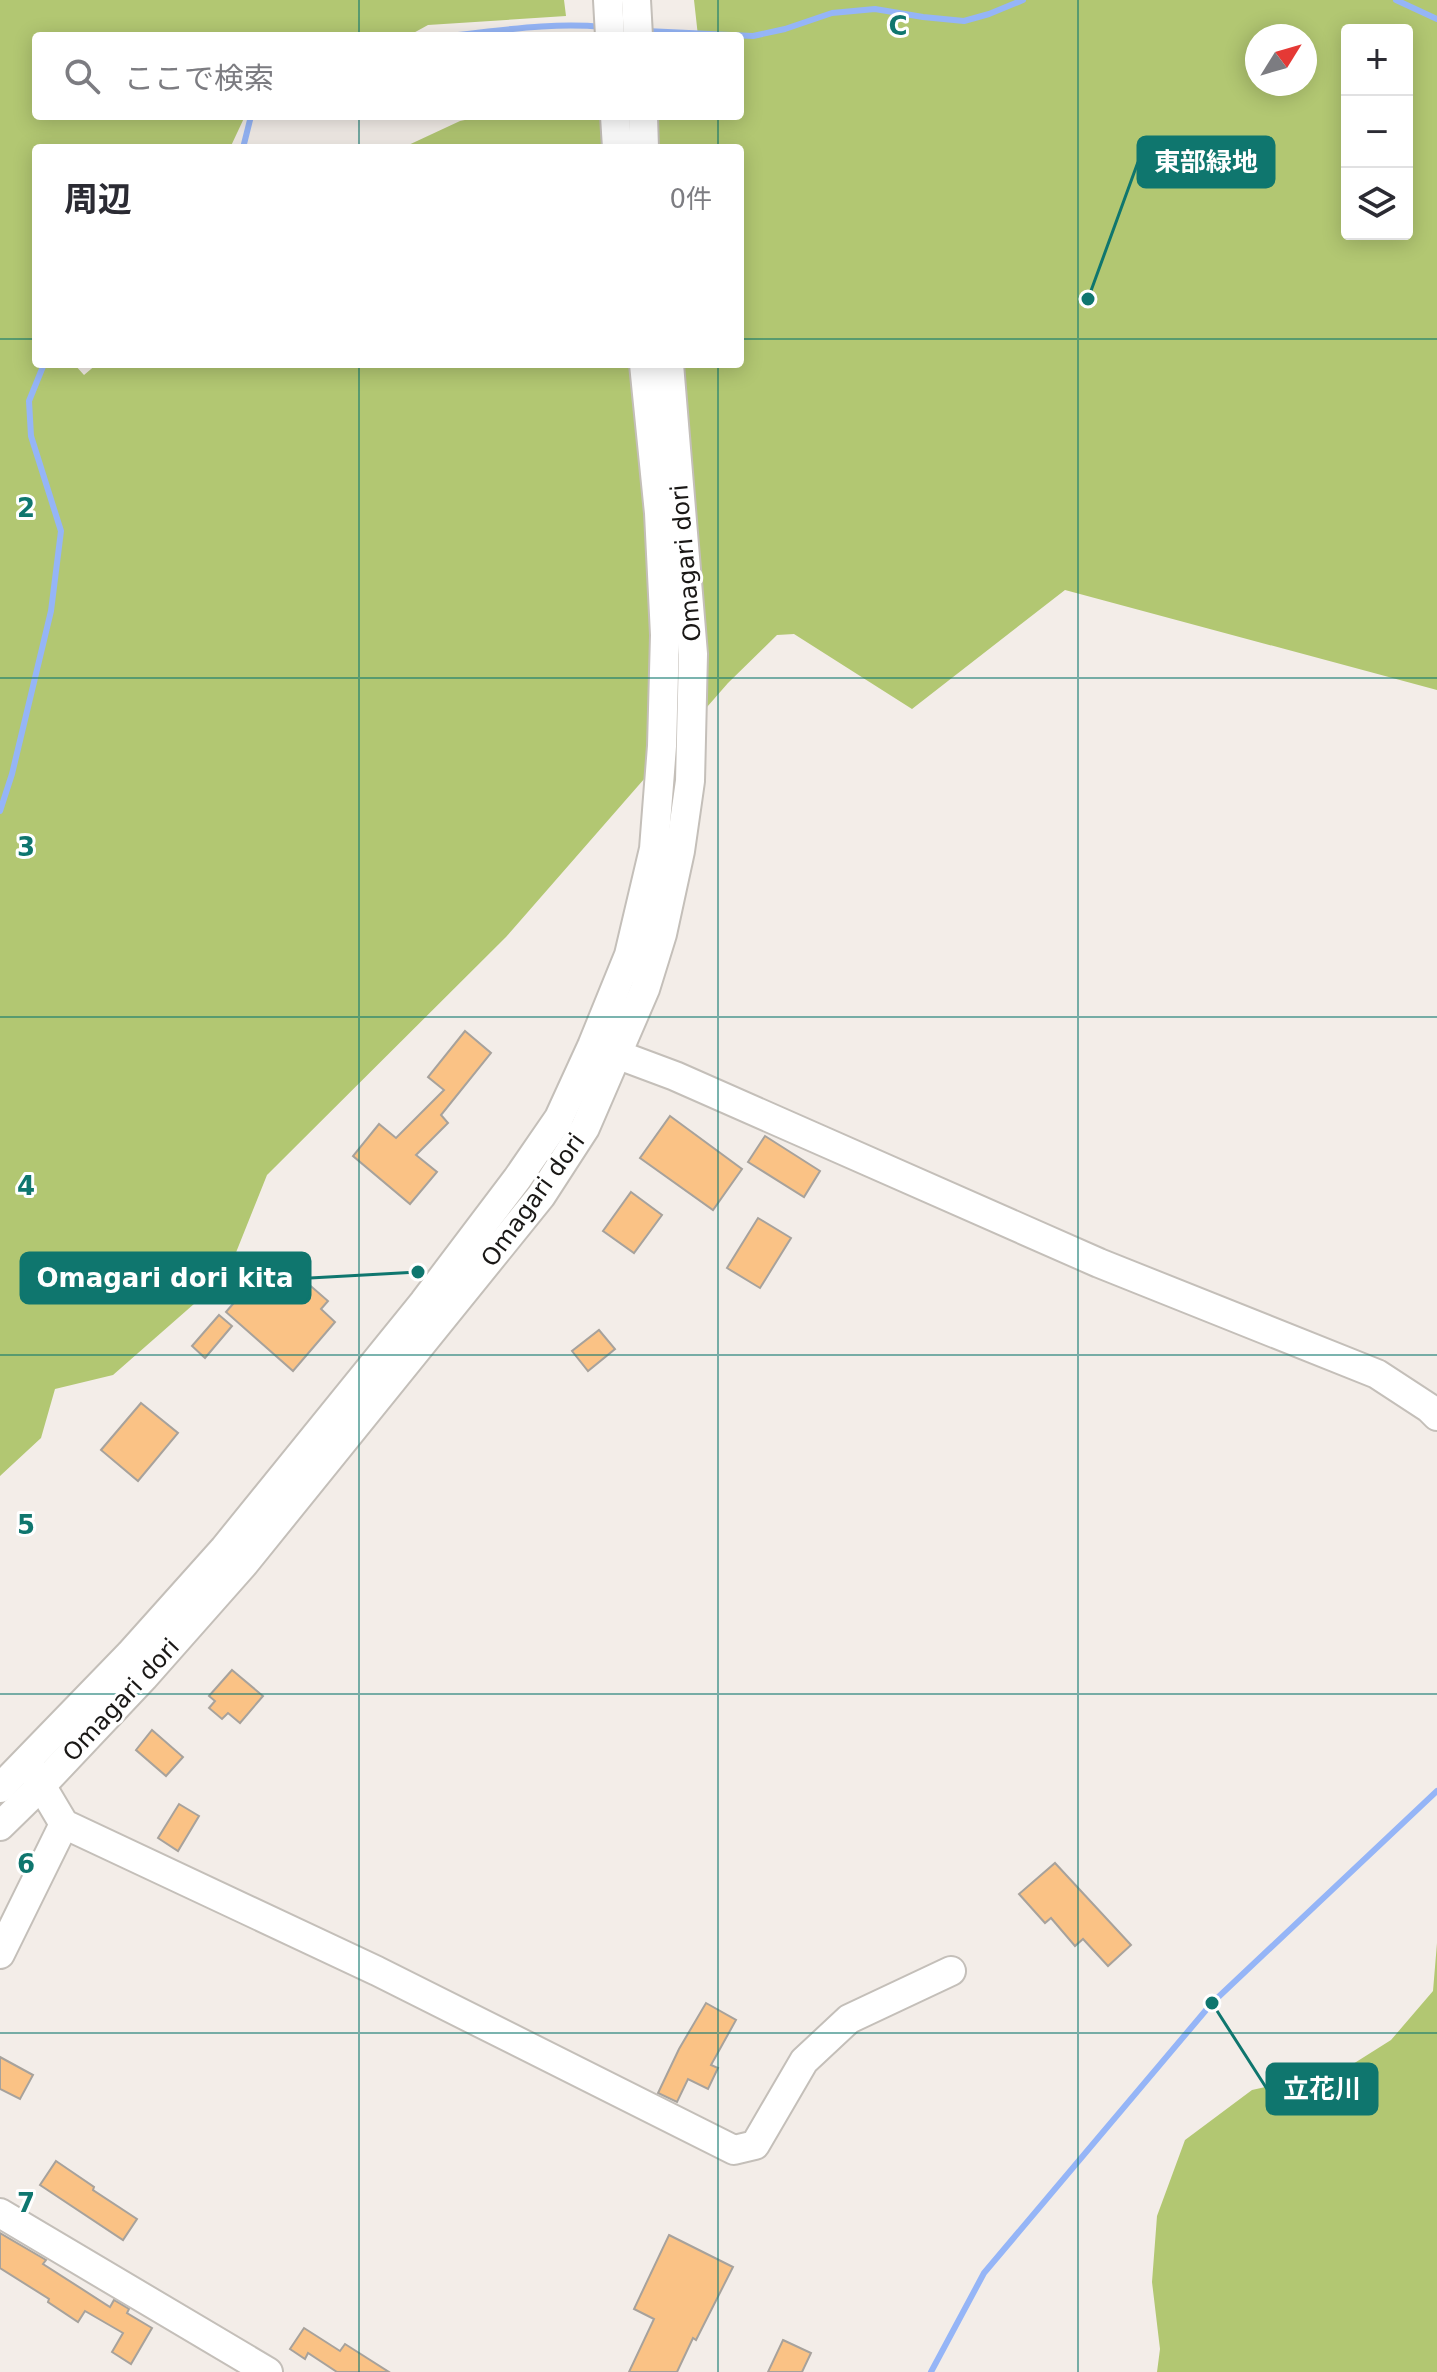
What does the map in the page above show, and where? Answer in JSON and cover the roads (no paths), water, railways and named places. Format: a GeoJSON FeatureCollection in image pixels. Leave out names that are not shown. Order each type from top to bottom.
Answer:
{"type":"FeatureCollection","features":[{"type":"Feature","properties":{"kind":"street"},"geometry":{"type":"LineString","coordinates":[[608,0],[610,32]]}},
{"type":"Feature","properties":{"kind":"street"},"geometry":{"type":"LineString","coordinates":[[636,0],[638,32]]}},
{"type":"Feature","properties":{"kind":"street"},"geometry":{"type":"LineString","coordinates":[[615,120],[617,144]]}},
{"type":"Feature","properties":{"kind":"street"},"geometry":{"type":"LineString","coordinates":[[643,120],[644,144]]}},
{"type":"Feature","properties":{"kind":"street","name":"Omagari dori"},"geometry":{"type":"LineString","coordinates":[[0,1826],[34,1774],[144,1677],[243,1565],[541,1196],[585,1128],[654,849],[662,746],[665,635],[659,513],[644,368]]}},
{"type":"Feature","properties":{"kind":"street","name":"Omagari dori"},"geometry":{"type":"LineString","coordinates":[[604,1050],[645,989],[662,934],[680,851],[690,781],[693,654],[669,368]]}},
{"type":"Feature","properties":{"kind":"street"},"geometry":{"type":"LineString","coordinates":[[604,1050],[675,1076],[1099,1263],[1377,1374],[1437,1416]]}},
{"type":"Feature","properties":{"kind":"street"},"geometry":{"type":"LineString","coordinates":[[34,1774],[64,1824],[377,1971],[734,2150],[755,2145],[804,2061],[849,2019],[951,1971]]}},
{"type":"Feature","properties":{"kind":"street","name":"Omagari dori"},"geometry":{"type":"LineString","coordinates":[[0,1788],[34,1774]]}},
{"type":"Feature","properties":{"kind":"street"},"geometry":{"type":"LineString","coordinates":[[0,1954],[64,1824]]}},
{"type":"Feature","properties":{"kind":"street"},"geometry":{"type":"LineString","coordinates":[[0,2213],[268,2372]]}},
{"type":"Feature","properties":{"kind":"waterway"},"geometry":{"type":"LineString","coordinates":[[744,36],[785,29],[832,13],[875,9],[964,21],[1023,0]]}},
{"type":"Feature","properties":{"kind":"waterway"},"geometry":{"type":"LineString","coordinates":[[1396,0],[1437,19]]}},
{"type":"Feature","properties":{"kind":"waterway"},"geometry":{"type":"LineString","coordinates":[[486,32],[544,26],[603,27]]}},
{"type":"Feature","properties":{"kind":"waterway"},"geometry":{"type":"LineString","coordinates":[[646,31],[667,32]]}},
{"type":"Feature","properties":{"kind":"waterway"},"geometry":{"type":"LineString","coordinates":[[244,144],[250,120]]}},
{"type":"Feature","properties":{"kind":"waterway"},"geometry":{"type":"LineString","coordinates":[[0,811],[12,774],[51,611],[61,531],[31,436],[29,401],[42,368]]}},
{"type":"Feature","properties":{"kind":"waterway"},"geometry":{"type":"LineString","coordinates":[[931,2372],[984,2273],[1212,2003],[1437,1791]]}},
{"type":"Feature","properties":{"kind":"place","name":"東部緑地"},"geometry":{"type":"Point","coordinates":[1088,299]}},
{"type":"Feature","properties":{"kind":"place","name":"Omagari dori kita"},"geometry":{"type":"Point","coordinates":[418,1272]}},
{"type":"Feature","properties":{"kind":"place","name":"立花川"},"geometry":{"type":"Point","coordinates":[1212,2003]}}]}
